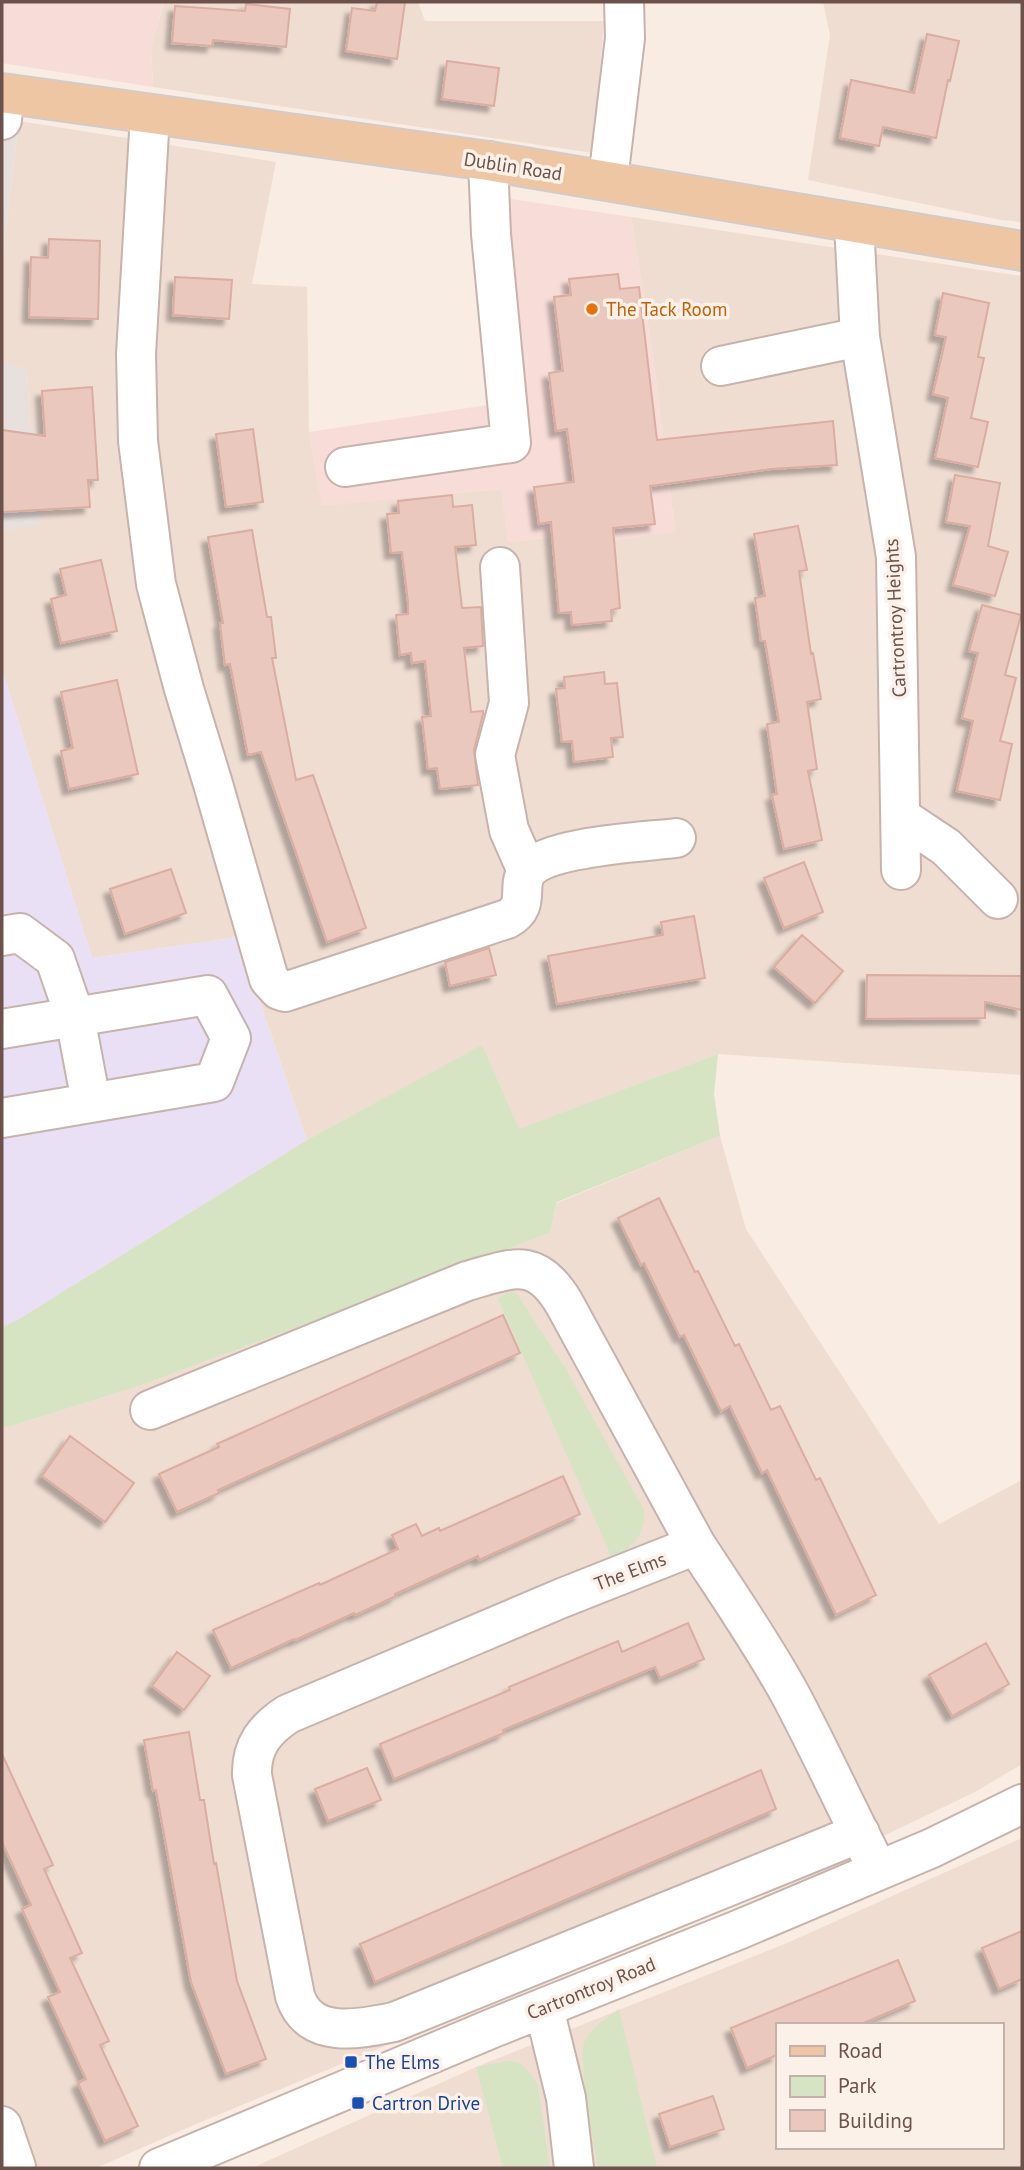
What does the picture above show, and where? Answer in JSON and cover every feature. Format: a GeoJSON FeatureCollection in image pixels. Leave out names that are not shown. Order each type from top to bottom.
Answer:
{"type":"FeatureCollection","features":[{"type":"Feature","properties":{"kind":"main road","name":"Dublin Road"},"geometry":{"type":"LineString","coordinates":[[3,102],[150,115],[488,161],[1022,251]]}},
{"type":"Feature","properties":{"kind":"street"},"geometry":{"type":"LineString","coordinates":[[608,180],[625,38],[624,2]]}},
{"type":"Feature","properties":{"kind":"street"},"geometry":{"type":"LineString","coordinates":[[150,115],[135,354],[138,441],[156,584],[269,979],[279,990],[285,992],[507,919],[521,907],[527,871],[540,860],[555,855],[676,838]]}},
{"type":"Feature","properties":{"kind":"street"},"geometry":{"type":"LineString","coordinates":[[345,467],[511,443],[491,234],[488,161]]}},
{"type":"Feature","properties":{"kind":"street","name":"Cartrontroy Heights"},"geometry":{"type":"LineString","coordinates":[[855,224],[860,337],[896,557],[901,870]]}},
{"type":"Feature","properties":{"kind":"street"},"geometry":{"type":"LineString","coordinates":[[721,366],[860,337]]}},
{"type":"Feature","properties":{"kind":"street"},"geometry":{"type":"LineString","coordinates":[[500,567],[509,703],[495,755],[509,830],[527,871]]}},
{"type":"Feature","properties":{"kind":"street"},"geometry":{"type":"LineString","coordinates":[[901,817],[946,847],[998,899]]}},
{"type":"Feature","properties":{"kind":"street"},"geometry":{"type":"LineString","coordinates":[[2,936],[20,933],[55,959],[75,1017],[91,1102]]}},
{"type":"Feature","properties":{"kind":"street"},"geometry":{"type":"LineString","coordinates":[[2,1029],[208,995],[231,1038],[214,1082],[2,1118]]}},
{"type":"Feature","properties":{"kind":"street"},"geometry":{"type":"LineString","coordinates":[[150,1410],[467,1282],[520,1269],[540,1273],[554,1285],[565,1303],[696,1545],[789,1691],[878,1870]]}},
{"type":"Feature","properties":{"kind":"street","name":"The Elms"},"geometry":{"type":"LineString","coordinates":[[696,1545],[288,1714],[275,1722],[261,1737],[253,1754],[252,1775],[288,1969],[298,2007],[316,2021],[341,2030],[394,2022],[860,1833]]}},
{"type":"Feature","properties":{"kind":"street","name":"Cartrontroy Road"},"geometry":{"type":"LineString","coordinates":[[159,2168],[738,1930],[932,1848],[1022,1804]]}},
{"type":"Feature","properties":{"kind":"street"},"geometry":{"type":"LineString","coordinates":[[544,2008],[566,2098],[574,2168]]}},
{"type":"Feature","properties":{"kind":"street"},"geometry":{"type":"LineString","coordinates":[[2,2126],[16,2167]]}},
{"type":"Feature","properties":{"kind":"shaded area"},"geometry":{"type":"Polygon","coordinates":[[[2,2],[164,2],[151,47],[153,87],[2,63],[2,2]]]}},
{"type":"Feature","properties":{"kind":"shaded area"},"geometry":{"type":"Polygon","coordinates":[[[418,2],[425,21],[604,21],[593,153],[153,87],[151,47],[164,3],[418,2]]]}},
{"type":"Feature","properties":{"kind":"shaded area"},"geometry":{"type":"Polygon","coordinates":[[[823,2],[1022,2],[1022,222],[808,180],[830,35],[823,2]]]}},
{"type":"Feature","properties":{"kind":"shaded area"},"geometry":{"type":"Polygon","coordinates":[[[2,118],[19,121],[2,262],[2,118]]]}},
{"type":"Feature","properties":{"kind":"shaded area"},"geometry":{"type":"Polygon","coordinates":[[[19,121],[276,162],[252,284],[307,287],[309,432],[322,505],[502,489],[508,542],[613,531],[616,540],[675,531],[653,356],[631,217],[1022,276],[1022,1075],[718,1054],[518,1130],[482,1046],[307,1140],[238,937],[92,958],[2,669],[2,531],[41,523],[36,430],[30,427],[27,370],[2,362],[2,262],[19,121]]]}},
{"type":"Feature","properties":{"kind":"shaded area"},"geometry":{"type":"Polygon","coordinates":[[[478,194],[631,217],[653,356],[675,532],[616,540],[612,531],[508,542],[501,489],[322,506],[309,432],[494,404],[478,194]]]}},
{"type":"Feature","properties":{"kind":"shaded area"},"geometry":{"type":"Polygon","coordinates":[[[2,362],[27,370],[30,426],[36,430],[42,524],[2,531],[2,362]]]}},
{"type":"Feature","properties":{"kind":"shaded area"},"geometry":{"type":"Polygon","coordinates":[[[2,669],[92,958],[238,937],[307,1140],[2,1327],[2,669]]]}},
{"type":"Feature","properties":{"kind":"shaded area","name":"The Elms"},"geometry":{"type":"Polygon","coordinates":[[[720,1136],[746,1229],[939,1524],[1022,1480],[1022,1764],[975,1792],[819,1867],[196,2124],[96,2168],[2,2168],[2,1429],[142,1385],[550,1233],[557,1203],[720,1136]]]}},
{"type":"Feature","properties":{"kind":"shaded area"},"geometry":{"type":"Polygon","coordinates":[[[1022,1838],[1022,2168],[252,2168],[476,2067],[787,1943],[1022,1838]]]}},
{"type":"Feature","properties":{"kind":"green space"},"geometry":{"type":"Polygon","coordinates":[[[482,1045],[519,1129],[718,1054],[714,1094],[720,1136],[557,1202],[550,1233],[142,1385],[2,1429],[2,1327],[307,1140],[482,1045]]]}},
{"type":"Feature","properties":{"kind":"green space"},"geometry":{"type":"Polygon","coordinates":[[[512,1292],[517,1294],[567,1371],[644,1510],[643,1526],[637,1539],[626,1550],[612,1558],[498,1299],[512,1292]]]}},
{"type":"Feature","properties":{"kind":"green space"},"geometry":{"type":"Polygon","coordinates":[[[619,2009],[657,2168],[598,2168],[587,2103],[583,2066],[584,2043],[599,2024],[619,2009]]]}},
{"type":"Feature","properties":{"kind":"green space"},"geometry":{"type":"Polygon","coordinates":[[[508,2061],[518,2062],[526,2068],[538,2085],[550,2168],[503,2168],[476,2067],[508,2061]]]}},
{"type":"Feature","properties":{"kind":"building"},"geometry":{"type":"Polygon","coordinates":[[[377,2],[405,2],[397,59],[346,51],[352,8],[375,11],[377,2]]]}},
{"type":"Feature","properties":{"kind":"building"},"geometry":{"type":"Polygon","coordinates":[[[246,4],[290,9],[286,47],[213,40],[212,46],[172,43],[175,6],[245,11],[246,4]]]}},
{"type":"Feature","properties":{"kind":"building"},"geometry":{"type":"Polygon","coordinates":[[[927,34],[959,41],[936,138],[883,127],[879,146],[840,138],[851,80],[914,93],[927,34]]]}},
{"type":"Feature","properties":{"kind":"building"},"geometry":{"type":"Polygon","coordinates":[[[447,61],[499,68],[494,106],[442,99],[447,61]]]}},
{"type":"Feature","properties":{"kind":"building"},"geometry":{"type":"Polygon","coordinates":[[[49,239],[100,241],[98,319],[29,317],[31,257],[48,258],[49,239]]]}},
{"type":"Feature","properties":{"kind":"building"},"geometry":{"type":"Polygon","coordinates":[[[618,274],[620,289],[639,287],[657,440],[833,421],[837,465],[771,469],[650,486],[655,524],[613,528],[620,608],[611,610],[612,621],[572,625],[571,612],[559,613],[551,522],[539,524],[534,487],[574,482],[567,429],[556,431],[549,373],[563,371],[554,297],[571,295],[569,279],[618,274]]]}},
{"type":"Feature","properties":{"kind":"building"},"geometry":{"type":"Polygon","coordinates":[[[175,277],[232,280],[229,319],[173,315],[175,277]]]}},
{"type":"Feature","properties":{"kind":"building"},"geometry":{"type":"Polygon","coordinates":[[[943,293],[989,303],[978,357],[984,358],[971,418],[988,422],[978,467],[935,458],[948,398],[933,394],[946,337],[935,335],[943,293]]]}},
{"type":"Feature","properties":{"kind":"building"},"geometry":{"type":"Polygon","coordinates":[[[92,387],[98,480],[88,480],[90,507],[2,512],[2,430],[45,436],[42,391],[92,387]]]}},
{"type":"Feature","properties":{"kind":"building"},"geometry":{"type":"Polygon","coordinates":[[[253,429],[263,502],[226,507],[216,434],[253,429]]]}},
{"type":"Feature","properties":{"kind":"building"},"geometry":{"type":"Polygon","coordinates":[[[955,475],[1000,483],[988,546],[1008,552],[995,596],[953,585],[970,526],[946,522],[955,475]]]}},
{"type":"Feature","properties":{"kind":"building"},"geometry":{"type":"Polygon","coordinates":[[[452,495],[453,507],[472,505],[476,545],[455,547],[462,608],[481,607],[483,646],[464,648],[471,712],[483,711],[483,714],[474,750],[478,785],[440,789],[437,768],[428,769],[422,717],[431,716],[425,661],[412,663],[411,653],[400,655],[396,615],[408,614],[408,602],[402,552],[391,553],[387,514],[399,513],[398,501],[452,495]]]}},
{"type":"Feature","properties":{"kind":"building"},"geometry":{"type":"Polygon","coordinates":[[[798,526],[807,570],[799,571],[811,654],[813,653],[821,699],[807,702],[817,769],[808,771],[822,840],[784,849],[772,795],[777,794],[767,724],[779,722],[765,641],[761,641],[755,598],[765,596],[754,534],[798,526]]]}},
{"type":"Feature","properties":{"kind":"building"},"geometry":{"type":"Polygon","coordinates":[[[252,530],[267,617],[271,617],[276,658],[272,658],[296,780],[313,775],[366,928],[327,942],[261,752],[248,755],[230,664],[225,665],[220,623],[223,623],[208,537],[252,530]]]}},
{"type":"Feature","properties":{"kind":"building"},"geometry":{"type":"Polygon","coordinates":[[[101,560],[117,631],[61,643],[51,599],[66,595],[60,569],[101,560]]]}},
{"type":"Feature","properties":{"kind":"building"},"geometry":{"type":"Polygon","coordinates":[[[982,605],[1021,615],[1005,675],[1016,678],[1000,741],[1012,744],[1000,800],[957,791],[973,721],[962,718],[978,653],[969,651],[982,605]]]}},
{"type":"Feature","properties":{"kind":"building"},"geometry":{"type":"Polygon","coordinates":[[[604,672],[605,684],[617,683],[623,737],[611,738],[613,757],[574,762],[572,741],[562,742],[556,689],[565,688],[564,677],[604,672]]]}},
{"type":"Feature","properties":{"kind":"building"},"geometry":{"type":"Polygon","coordinates":[[[117,680],[138,774],[69,789],[61,751],[73,748],[61,692],[117,680]]]}},
{"type":"Feature","properties":{"kind":"building"},"geometry":{"type":"Polygon","coordinates":[[[804,862],[823,912],[784,928],[764,878],[804,862]]]}},
{"type":"Feature","properties":{"kind":"building"},"geometry":{"type":"Polygon","coordinates":[[[171,869],[186,913],[125,934],[110,889],[171,869]]]}},
{"type":"Feature","properties":{"kind":"building"},"geometry":{"type":"Polygon","coordinates":[[[694,916],[705,978],[557,1004],[548,956],[663,935],[661,922],[694,916]]]}},
{"type":"Feature","properties":{"kind":"building"},"geometry":{"type":"Polygon","coordinates":[[[802,935],[843,971],[815,1003],[774,967],[802,935]]]}},
{"type":"Feature","properties":{"kind":"building"},"geometry":{"type":"Polygon","coordinates":[[[489,948],[496,975],[450,986],[445,962],[489,948]]]}},
{"type":"Feature","properties":{"kind":"building"},"geometry":{"type":"Polygon","coordinates":[[[867,975],[1022,976],[1022,1010],[985,1002],[985,1018],[866,1019],[867,975]]]}},
{"type":"Feature","properties":{"kind":"building"},"geometry":{"type":"Polygon","coordinates":[[[659,1198],[695,1272],[698,1271],[735,1346],[739,1344],[771,1410],[780,1406],[816,1480],[820,1478],[876,1595],[836,1615],[767,1470],[762,1473],[730,1406],[721,1411],[684,1335],[680,1337],[644,1263],[641,1265],[618,1218],[659,1198]]]}},
{"type":"Feature","properties":{"kind":"building"},"geometry":{"type":"Polygon","coordinates":[[[503,1315],[520,1353],[218,1490],[219,1493],[177,1512],[159,1474],[219,1447],[217,1444],[503,1315]]]}},
{"type":"Feature","properties":{"kind":"building"},"geometry":{"type":"Polygon","coordinates":[[[70,1436],[134,1483],[105,1522],[42,1476],[70,1436]]]}},
{"type":"Feature","properties":{"kind":"building"},"geometry":{"type":"Polygon","coordinates":[[[563,1476],[580,1514],[479,1560],[478,1556],[355,1615],[354,1613],[231,1668],[213,1630],[398,1549],[392,1535],[416,1524],[422,1536],[439,1528],[440,1531],[563,1476]]]}},
{"type":"Feature","properties":{"kind":"building"},"geometry":{"type":"Polygon","coordinates":[[[688,1623],[704,1659],[660,1678],[655,1667],[394,1779],[380,1744],[618,1641],[622,1652],[688,1623]]]}},
{"type":"Feature","properties":{"kind":"building"},"geometry":{"type":"Polygon","coordinates":[[[986,1643],[1009,1684],[952,1716],[929,1675],[986,1643]]]}},
{"type":"Feature","properties":{"kind":"building"},"geometry":{"type":"Polygon","coordinates":[[[177,1652],[210,1676],[184,1710],[152,1686],[177,1652]]]}},
{"type":"Feature","properties":{"kind":"building"},"geometry":{"type":"Polygon","coordinates":[[[189,1732],[237,1981],[266,2059],[226,2074],[191,1982],[156,1790],[153,1791],[144,1740],[189,1732]]]}},
{"type":"Feature","properties":{"kind":"building"},"geometry":{"type":"Polygon","coordinates":[[[2,1754],[53,1865],[44,1869],[82,1953],[70,1958],[109,2041],[100,2045],[138,2126],[105,2141],[78,2083],[86,2079],[48,1997],[60,1992],[22,1909],[31,1905],[2,1842],[2,1754]]]}},
{"type":"Feature","properties":{"kind":"building"},"geometry":{"type":"Polygon","coordinates":[[[367,1768],[381,1800],[328,1821],[315,1789],[367,1768]]]}},
{"type":"Feature","properties":{"kind":"building"},"geometry":{"type":"Polygon","coordinates":[[[761,1770],[776,1809],[375,1982],[360,1944],[761,1770]]]}},
{"type":"Feature","properties":{"kind":"building"},"geometry":{"type":"Polygon","coordinates":[[[1022,1931],[1022,1979],[999,1989],[982,1948],[1022,1931]]]}},
{"type":"Feature","properties":{"kind":"building"},"geometry":{"type":"Polygon","coordinates":[[[898,1960],[915,2001],[864,2023],[776,2023],[776,2055],[747,2068],[731,2028],[898,1960]]]}},
{"type":"Feature","properties":{"kind":"building"},"geometry":{"type":"Polygon","coordinates":[[[713,2096],[724,2129],[670,2147],[659,2114],[713,2096]]]}},
{"type":"Feature","properties":{"kind":"place","name":"The Tack Room"},"geometry":{"type":"Point","coordinates":[592,309]}},
{"type":"Feature","properties":{"kind":"place","name":"The Elms"},"geometry":{"type":"Point","coordinates":[351,2062]}},
{"type":"Feature","properties":{"kind":"place","name":"Cartron Drive"},"geometry":{"type":"Point","coordinates":[358,2103]}}]}
